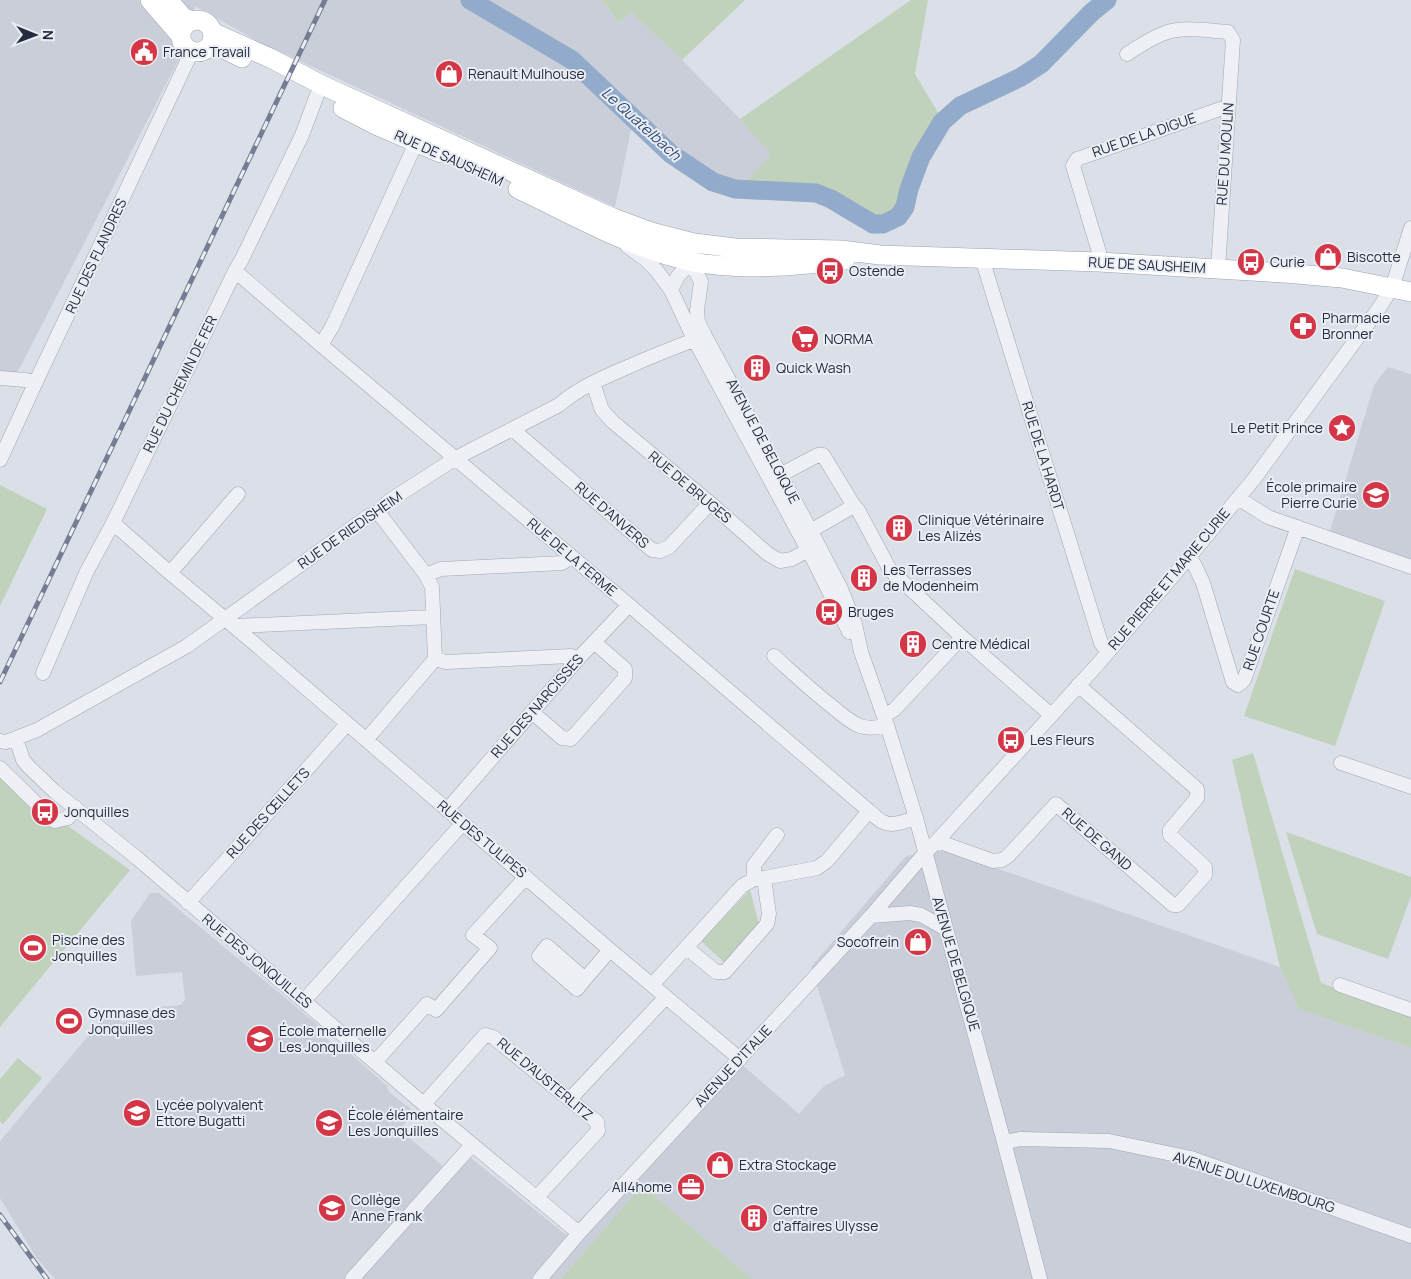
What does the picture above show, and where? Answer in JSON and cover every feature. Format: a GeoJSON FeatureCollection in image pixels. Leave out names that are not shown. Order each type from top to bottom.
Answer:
{"type":"FeatureCollection","features":[{"type":"Feature","properties":{"kind":"main road"},"geometry":{"type":"LineString","coordinates":[[150,0],[181,36],[184,45],[192,51],[201,52],[211,39],[210,27],[203,21],[193,21],[184,18],[168,0]]}},
{"type":"Feature","properties":{"kind":"main road"},"geometry":{"type":"LineString","coordinates":[[181,36],[184,26],[193,21]]}},
{"type":"Feature","properties":{"kind":"main road","name":"RUE DE SAUSHEIM"},"geometry":{"type":"LineString","coordinates":[[211,39],[226,50],[319,90],[378,126],[419,137],[613,218],[651,232],[694,243],[758,250],[841,250],[880,255],[1218,268],[1342,278],[1411,292]]}},
{"type":"Feature","properties":{"kind":"main road","name":"RUE DE SAUSHEIM"},"geometry":{"type":"LineString","coordinates":[[419,137],[484,173],[610,234],[691,262],[726,267],[768,266],[829,262],[880,255]]}},
{"type":"Feature","properties":{"kind":"street","name":"RUE DU MOULIN"},"geometry":{"type":"LineString","coordinates":[[1127,54],[1166,33],[1189,29],[1228,32],[1233,40],[1218,268]]}},
{"type":"Feature","properties":{"kind":"street","name":"RUE DES FLANDRES"},"geometry":{"type":"LineString","coordinates":[[0,460],[192,51]]}},
{"type":"Feature","properties":{"kind":"street","name":"RUE DU CHEMIN DE FER"},"geometry":{"type":"LineString","coordinates":[[43,673],[86,571],[113,523],[242,259],[302,135],[319,90]]}},
{"type":"Feature","properties":{"kind":"street","name":"RUE DE LA DIGUE"},"geometry":{"type":"LineString","coordinates":[[1099,262],[1099,252],[1073,166],[1077,159],[1220,109],[1228,108]]}},
{"type":"Feature","properties":{"kind":"street"},"geometry":{"type":"LineString","coordinates":[[321,345],[332,327],[419,137]]}},
{"type":"Feature","properties":{"kind":"street","name":"RUE PIERRE ET MARIE CURIE"},"geometry":{"type":"LineString","coordinates":[[925,853],[1108,652],[1254,479],[1392,288],[1411,228]]}},
{"type":"Feature","properties":{"kind":"street","name":"AVENUE DE BELGIQUE"},"geometry":{"type":"LineString","coordinates":[[610,234],[645,259],[660,275],[700,337],[780,475],[806,534],[808,550],[855,644],[861,652]]}},
{"type":"Feature","properties":{"kind":"street"},"geometry":{"type":"LineString","coordinates":[[671,290],[678,276],[691,262],[694,243]]}},
{"type":"Feature","properties":{"kind":"street","name":"RUE DE LA HARDT"},"geometry":{"type":"LineString","coordinates":[[984,258],[984,265],[1101,643],[1108,652]]}},
{"type":"Feature","properties":{"kind":"street","name":"AVENUE DE BELGIQUE"},"geometry":{"type":"LineString","coordinates":[[691,262],[701,282],[697,310],[700,337],[806,534],[841,589],[855,624],[861,652],[886,720],[916,818],[1040,1279]]}},
{"type":"Feature","properties":{"kind":"street","name":"RUE DE LA FERME"},"geometry":{"type":"LineString","coordinates":[[235,271],[629,604],[869,811],[883,822],[891,824],[916,818]]}},
{"type":"Feature","properties":{"kind":"street","name":"RUE DE RIEDISHEIM"},"geometry":{"type":"LineString","coordinates":[[0,741],[6,742],[37,730],[230,623],[247,603],[368,517],[378,512],[388,502],[456,458],[559,405],[569,396],[593,383],[670,348],[700,337]]}},
{"type":"Feature","properties":{"kind":"street"},"geometry":{"type":"LineString","coordinates":[[0,378],[36,382]]}},
{"type":"Feature","properties":{"kind":"street","name":"RUE DE BRUGES"},"geometry":{"type":"LineString","coordinates":[[593,383],[602,410],[613,422],[768,554],[780,561],[792,558],[808,550]]}},
{"type":"Feature","properties":{"kind":"street","name":"RUE D'ANVERS"},"geometry":{"type":"LineString","coordinates":[[514,428],[518,434],[652,550],[660,551],[669,547],[710,503]]}},
{"type":"Feature","properties":{"kind":"street"},"geometry":{"type":"LineString","coordinates":[[780,475],[818,455],[823,455],[858,510],[890,570],[962,637],[1051,715]]}},
{"type":"Feature","properties":{"kind":"street"},"geometry":{"type":"LineString","coordinates":[[170,573],[238,494]]}},
{"type":"Feature","properties":{"kind":"street"},"geometry":{"type":"LineString","coordinates":[[1238,498],[1268,517],[1411,567]]}},
{"type":"Feature","properties":{"kind":"street"},"geometry":{"type":"LineString","coordinates":[[806,534],[854,506]]}},
{"type":"Feature","properties":{"kind":"street"},"geometry":{"type":"LineString","coordinates":[[366,740],[435,659],[432,587],[426,575],[378,512]]}},
{"type":"Feature","properties":{"kind":"street","name":"RUE DES TULIPES"},"geometry":{"type":"LineString","coordinates":[[113,523],[446,810],[740,1059]]}},
{"type":"Feature","properties":{"kind":"street","name":"RUE COURTE"},"geometry":{"type":"LineString","coordinates":[[1189,558],[1204,583],[1233,682],[1238,685],[1244,680],[1298,527]]}},
{"type":"Feature","properties":{"kind":"street"},"geometry":{"type":"LineString","coordinates":[[426,575],[440,569],[562,563],[571,556]]}},
{"type":"Feature","properties":{"kind":"street"},"geometry":{"type":"LineString","coordinates":[[247,603],[258,625],[255,644]]}},
{"type":"Feature","properties":{"kind":"street","name":"RUE DES NARCISSES"},"geometry":{"type":"LineString","coordinates":[[446,810],[578,659],[629,604]]}},
{"type":"Feature","properties":{"kind":"street"},"geometry":{"type":"LineString","coordinates":[[230,623],[258,625],[433,617]]}},
{"type":"Feature","properties":{"kind":"street"},"geometry":{"type":"LineString","coordinates":[[774,656],[820,698],[847,719],[858,725],[879,727],[962,637]]}},
{"type":"Feature","properties":{"kind":"street"},"geometry":{"type":"LineString","coordinates":[[532,712],[562,738],[571,739],[625,678],[625,669],[594,642]]}},
{"type":"Feature","properties":{"kind":"street"},"geometry":{"type":"LineString","coordinates":[[435,659],[446,662],[570,656],[578,659]]}},
{"type":"Feature","properties":{"kind":"street","name":"RUE DE GAND"},"geometry":{"type":"LineString","coordinates":[[937,841],[994,861],[1002,860],[1008,856],[1056,804],[1173,905],[1178,905],[1205,875],[1204,867],[1170,835],[1170,830],[1197,798],[1197,789],[1078,685]]}},
{"type":"Feature","properties":{"kind":"street","name":"RUE DES ŒILLETS"},"geometry":{"type":"LineString","coordinates":[[188,903],[348,724]]}},
{"type":"Feature","properties":{"kind":"street"},"geometry":{"type":"LineString","coordinates":[[0,732],[16,738]]}},
{"type":"Feature","properties":{"kind":"street","name":"RUE DES JONQUILLES"},"geometry":{"type":"LineString","coordinates":[[16,738],[24,760],[29,767],[75,808],[137,858],[472,1145],[579,1233]]}},
{"type":"Feature","properties":{"kind":"street"},"geometry":{"type":"LineString","coordinates":[[1341,763],[1411,787]]}},
{"type":"Feature","properties":{"kind":"street"},"geometry":{"type":"LineString","coordinates":[[0,768],[56,821],[68,818],[75,808]]}},
{"type":"Feature","properties":{"kind":"street"},"geometry":{"type":"LineString","coordinates":[[652,985],[742,886],[759,879],[817,868],[827,861],[869,811]]}},
{"type":"Feature","properties":{"kind":"street"},"geometry":{"type":"LineString","coordinates":[[310,994],[463,823]]}},
{"type":"Feature","properties":{"kind":"street"},"geometry":{"type":"LineString","coordinates":[[687,948],[716,972],[725,972],[767,924],[770,914],[754,865],[777,835]]}},
{"type":"Feature","properties":{"kind":"street","name":"AVENUE D'ITALIE"},"geometry":{"type":"LineString","coordinates":[[540,1279],[579,1233],[871,916],[925,853]]}},
{"type":"Feature","properties":{"kind":"street"},"geometry":{"type":"LineString","coordinates":[[375,1062],[427,1004],[436,1010],[490,948],[473,935],[526,877]]}},
{"type":"Feature","properties":{"kind":"street"},"geometry":{"type":"LineString","coordinates":[[871,916],[910,913],[921,915],[946,929]]}},
{"type":"Feature","properties":{"kind":"street"},"geometry":{"type":"LineString","coordinates":[[585,979],[610,950]]}},
{"type":"Feature","properties":{"kind":"street"},"geometry":{"type":"LineString","coordinates":[[1340,985],[1411,1010]]}},
{"type":"Feature","properties":{"kind":"street"},"geometry":{"type":"LineString","coordinates":[[570,1099],[666,997]]}},
{"type":"Feature","properties":{"kind":"street","name":"RUE D'AUSTERLITZ"},"geometry":{"type":"LineString","coordinates":[[424,1104],[485,1035],[494,1036],[570,1099],[597,1122],[598,1131],[536,1198]]}},
{"type":"Feature","properties":{"kind":"street","name":"AVENUE DU LUXEMBOURG"},"geometry":{"type":"LineString","coordinates":[[1004,1142],[1022,1139],[1109,1141],[1191,1158],[1411,1236]]}},
{"type":"Feature","properties":{"kind":"street"},"geometry":{"type":"LineString","coordinates":[[352,1279],[472,1145]]}},
{"type":"Feature","properties":{"kind":"shaded area"},"geometry":{"type":"Polygon","coordinates":[[[0,0],[602,0],[618,22],[631,12],[682,60],[740,119],[772,155],[740,188],[632,125],[615,207],[261,43],[195,6],[179,59],[14,379],[0,378],[0,0]]]}},
{"type":"Feature","properties":{"kind":"shaded area","name":"École primaire Pierre Curie"},"geometry":{"type":"Polygon","coordinates":[[[1388,367],[1411,374],[1411,560],[1330,531],[1374,385],[1388,367]]]}},
{"type":"Feature","properties":{"kind":"shaded area"},"geometry":{"type":"Polygon","coordinates":[[[944,850],[1280,967],[1299,1009],[1411,1048],[1411,1279],[752,1279],[642,1185],[561,1279],[55,1279],[36,1257],[0,1198],[0,1141],[109,1011],[122,1022],[148,1020],[148,1010],[180,1005],[185,1000],[182,972],[136,976],[131,921],[150,893],[159,893],[318,1025],[319,1032],[335,1046],[342,1046],[387,1086],[389,1092],[411,1109],[411,1116],[400,1130],[444,1167],[461,1150],[566,1235],[733,1057],[799,1114],[824,1086],[845,1075],[811,967],[906,856],[944,850]]]}},
{"type":"Feature","properties":{"kind":"green space"},"geometry":{"type":"Polygon","coordinates":[[[602,0],[745,0],[682,60],[631,12],[618,22],[602,0]]]}},
{"type":"Feature","properties":{"kind":"green space"},"geometry":{"type":"Polygon","coordinates":[[[911,0],[928,0],[915,74],[940,116],[918,156],[895,210],[873,219],[819,188],[740,188],[771,155],[740,119],[911,0]]]}},
{"type":"Feature","properties":{"kind":"green space"},"geometry":{"type":"Polygon","coordinates":[[[0,485],[47,509],[0,606],[0,485]]]}},
{"type":"Feature","properties":{"kind":"green space"},"geometry":{"type":"Polygon","coordinates":[[[1295,569],[1385,601],[1335,746],[1244,716],[1295,569]]]}},
{"type":"Feature","properties":{"kind":"green space"},"geometry":{"type":"Polygon","coordinates":[[[1253,753],[1321,983],[1411,1016],[1411,1048],[1299,1009],[1280,967],[1232,760],[1253,753]]]}},
{"type":"Feature","properties":{"kind":"green space","name":"Piscine des Jonquilles"},"geometry":{"type":"Polygon","coordinates":[[[0,778],[130,870],[0,1027],[0,778]]]}},
{"type":"Feature","properties":{"kind":"green space"},"geometry":{"type":"Polygon","coordinates":[[[1286,832],[1411,877],[1411,896],[1388,959],[1317,934],[1286,832]]]}},
{"type":"Feature","properties":{"kind":"green space"},"geometry":{"type":"Polygon","coordinates":[[[750,890],[759,924],[725,963],[701,941],[750,890]]]}},
{"type":"Feature","properties":{"kind":"green space"},"geometry":{"type":"Polygon","coordinates":[[[18,1058],[42,1078],[3,1124],[0,1122],[0,1079],[18,1058]]]}},
{"type":"Feature","properties":{"kind":"green space"},"geometry":{"type":"Polygon","coordinates":[[[642,1185],[752,1279],[561,1279],[642,1185]]]}},
{"type":"Feature","properties":{"kind":"waterway","name":"Le Quatelbach"},"geometry":{"type":"LineString","coordinates":[[470,0],[572,60],[671,154],[713,182],[735,189],[816,193],[831,199],[873,224],[883,224],[898,217],[905,207],[909,189],[921,157],[942,122],[960,106],[1021,77],[1041,64],[1092,12],[1107,0]]}},
{"type":"Feature","properties":{"kind":"railway"},"geometry":{"type":"LineString","coordinates":[[0,682],[325,0]]}},
{"type":"Feature","properties":{"kind":"railway"},"geometry":{"type":"LineString","coordinates":[[0,1215],[47,1279]]}},
{"type":"Feature","properties":{"kind":"place","name":"France Travail"},"geometry":{"type":"Point","coordinates":[144,52]}},
{"type":"Feature","properties":{"kind":"place","name":"Renault Mulhouse"},"geometry":{"type":"Point","coordinates":[449,74]}},
{"type":"Feature","properties":{"kind":"place","name":"Biscotte"},"geometry":{"type":"Point","coordinates":[1328,257]}},
{"type":"Feature","properties":{"kind":"place","name":"Curie"},"geometry":{"type":"Point","coordinates":[1251,262]}},
{"type":"Feature","properties":{"kind":"place","name":"Ostende"},"geometry":{"type":"Point","coordinates":[830,271]}},
{"type":"Feature","properties":{"kind":"place","name":"Pharmacie Bronner"},"geometry":{"type":"Point","coordinates":[1303,326]}},
{"type":"Feature","properties":{"kind":"place","name":"NORMA"},"geometry":{"type":"Point","coordinates":[805,339]}},
{"type":"Feature","properties":{"kind":"place","name":"Quick Wash"},"geometry":{"type":"Point","coordinates":[757,368]}},
{"type":"Feature","properties":{"kind":"place","name":"Le Petit Prince"},"geometry":{"type":"Point","coordinates":[1342,428]}},
{"type":"Feature","properties":{"kind":"place","name":"École primaire Pierre Curie"},"geometry":{"type":"Point","coordinates":[1376,495]}},
{"type":"Feature","properties":{"kind":"place","name":"Clinique Vétérinaire Les Alizés"},"geometry":{"type":"Point","coordinates":[899,528]}},
{"type":"Feature","properties":{"kind":"place","name":"Les Terrasses de Modenheim"},"geometry":{"type":"Point","coordinates":[864,578]}},
{"type":"Feature","properties":{"kind":"place","name":"Bruges"},"geometry":{"type":"Point","coordinates":[829,612]}},
{"type":"Feature","properties":{"kind":"place","name":"Centre Médical"},"geometry":{"type":"Point","coordinates":[913,644]}},
{"type":"Feature","properties":{"kind":"place","name":"Les Fleurs"},"geometry":{"type":"Point","coordinates":[1011,740]}},
{"type":"Feature","properties":{"kind":"place","name":"Jonquilles"},"geometry":{"type":"Point","coordinates":[45,812]}},
{"type":"Feature","properties":{"kind":"place","name":"Socofrein"},"geometry":{"type":"Point","coordinates":[918,942]}},
{"type":"Feature","properties":{"kind":"place","name":"Piscine des Jonquilles"},"geometry":{"type":"Point","coordinates":[33,948]}},
{"type":"Feature","properties":{"kind":"place","name":"Gymnase des Jonquilles"},"geometry":{"type":"Point","coordinates":[69,1021]}},
{"type":"Feature","properties":{"kind":"place","name":"École maternelle Les Jonquilles"},"geometry":{"type":"Point","coordinates":[260,1039]}},
{"type":"Feature","properties":{"kind":"place","name":"Lycée polyvalent Ettore Bugatti"},"geometry":{"type":"Point","coordinates":[137,1113]}},
{"type":"Feature","properties":{"kind":"place","name":"École élémentaire Les Jonquilles"},"geometry":{"type":"Point","coordinates":[329,1123]}},
{"type":"Feature","properties":{"kind":"place","name":"Extra Stockage"},"geometry":{"type":"Point","coordinates":[720,1165]}},
{"type":"Feature","properties":{"kind":"place","name":"All4home"},"geometry":{"type":"Point","coordinates":[691,1187]}},
{"type":"Feature","properties":{"kind":"place","name":"Collège Anne Frank"},"geometry":{"type":"Point","coordinates":[332,1208]}},
{"type":"Feature","properties":{"kind":"place","name":"Centre d'affaires Ulysse"},"geometry":{"type":"Point","coordinates":[754,1218]}}]}
